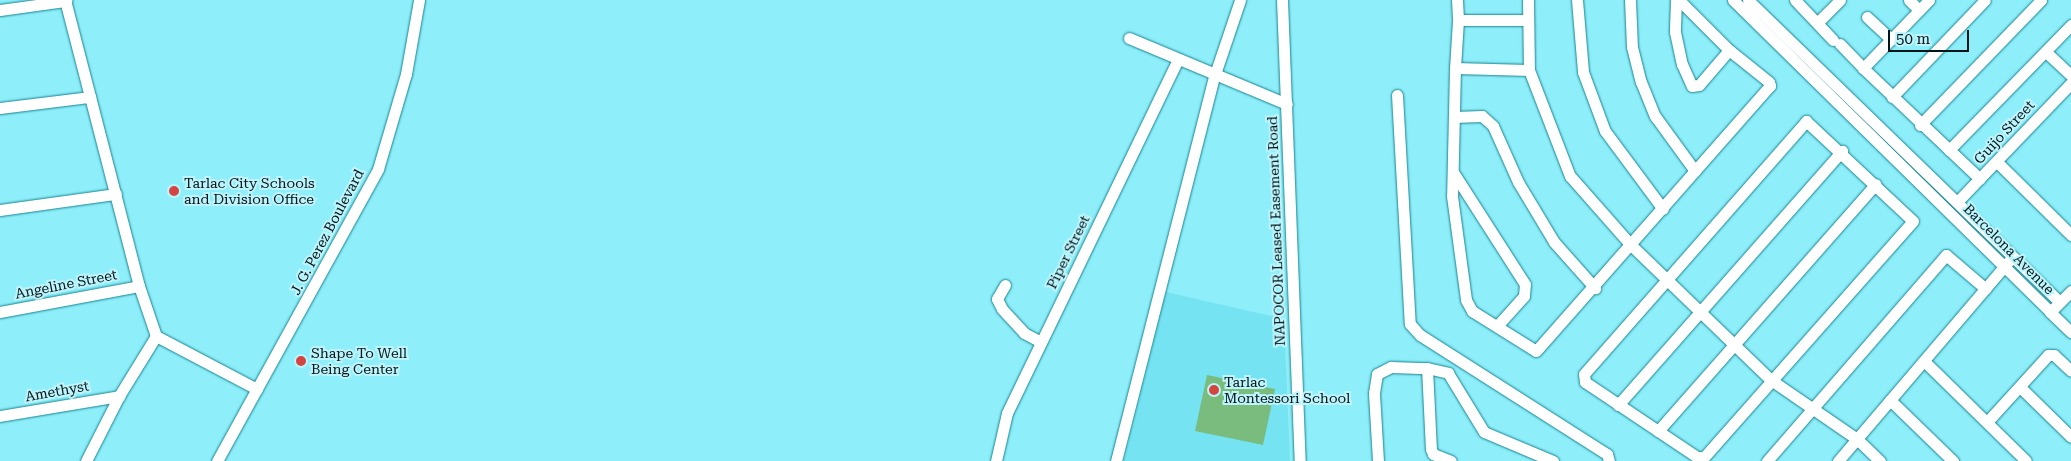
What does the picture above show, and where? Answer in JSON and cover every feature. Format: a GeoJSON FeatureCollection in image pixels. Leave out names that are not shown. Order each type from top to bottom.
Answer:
{"type":"FeatureCollection","features":[{"type":"Feature","properties":{"kind":"street"},"geometry":{"type":"LineString","coordinates":[[0,10],[66,0],[139,286],[156,336],[257,389]]}},
{"type":"Feature","properties":{"kind":"street","name":"J. G. Perez Boulevard"},"geometry":{"type":"LineString","coordinates":[[217,461],[378,169],[406,74],[419,0]]}},
{"type":"Feature","properties":{"kind":"street"},"geometry":{"type":"LineString","coordinates":[[1116,461],[1215,74],[1240,0]]}},
{"type":"Feature","properties":{"kind":"street","name":"NAPOCOR Leased Easement Road"},"geometry":{"type":"LineString","coordinates":[[1282,0],[1300,461]]}},
{"type":"Feature","properties":{"kind":"street"},"geometry":{"type":"LineString","coordinates":[[1457,0],[1458,20],[1452,196],[1463,289],[1472,311],[1498,325],[1536,351],[1595,288],[1630,244],[1770,86],[1769,82],[1729,50],[1678,0]]}},
{"type":"Feature","properties":{"kind":"street"},"geometry":{"type":"LineString","coordinates":[[1528,0],[1526,20],[1529,70],[1570,176],[1630,244],[1700,314],[1772,380],[1812,410],[1857,439],[1880,461]]}},
{"type":"Feature","properties":{"kind":"street"},"geometry":{"type":"LineString","coordinates":[[1577,0],[1583,72],[1605,132],[1663,208]]}},
{"type":"Feature","properties":{"kind":"street"},"geometry":{"type":"LineString","coordinates":[[1630,0],[1632,47],[1641,82],[1656,116],[1695,171]]}},
{"type":"Feature","properties":{"kind":"street"},"geometry":{"type":"LineString","coordinates":[[1678,0],[1675,32],[1682,64],[1692,86],[1699,86],[1729,50]]}},
{"type":"Feature","properties":{"kind":"street","name":"Barcelona Avenue"},"geometry":{"type":"LineString","coordinates":[[1733,0],[2009,261],[2060,302],[2050,312],[2009,261],[1957,202],[1748,0]]}},
{"type":"Feature","properties":{"kind":"street"},"geometry":{"type":"LineString","coordinates":[[1795,0],[1920,125],[1980,179]]}},
{"type":"Feature","properties":{"kind":"street"},"geometry":{"type":"LineString","coordinates":[[1818,22],[1840,0]]}},
{"type":"Feature","properties":{"kind":"street"},"geometry":{"type":"LineString","coordinates":[[1909,0],[1919,10]]}},
{"type":"Feature","properties":{"kind":"street"},"geometry":{"type":"LineString","coordinates":[[1863,68],[1929,0]]}},
{"type":"Feature","properties":{"kind":"street"},"geometry":{"type":"LineString","coordinates":[[1892,97],[1984,0]]}},
{"type":"Feature","properties":{"kind":"street"},"geometry":{"type":"LineString","coordinates":[[1920,125],[2041,0]]}},
{"type":"Feature","properties":{"kind":"street"},"geometry":{"type":"LineString","coordinates":[[1867,17],[1891,39]]}},
{"type":"Feature","properties":{"kind":"street"},"geometry":{"type":"LineString","coordinates":[[1458,20],[1526,20]]}},
{"type":"Feature","properties":{"kind":"street"},"geometry":{"type":"LineString","coordinates":[[1949,150],[2071,25]]}},
{"type":"Feature","properties":{"kind":"street"},"geometry":{"type":"LineString","coordinates":[[1129,38],[1286,104]]}},
{"type":"Feature","properties":{"kind":"street"},"geometry":{"type":"LineString","coordinates":[[2046,52],[2071,75]]}},
{"type":"Feature","properties":{"kind":"street","name":"Piper Street"},"geometry":{"type":"LineString","coordinates":[[996,461],[1007,413],[1178,59]]}},
{"type":"Feature","properties":{"kind":"street"},"geometry":{"type":"LineString","coordinates":[[1455,68],[1529,70]]}},
{"type":"Feature","properties":{"kind":"street","name":"Guijo Street"},"geometry":{"type":"LineString","coordinates":[[1957,202],[2071,83]]}},
{"type":"Feature","properties":{"kind":"street"},"geometry":{"type":"LineString","coordinates":[[1397,96],[1410,324],[1420,335],[1607,454],[1610,461]]}},
{"type":"Feature","properties":{"kind":"street"},"geometry":{"type":"LineString","coordinates":[[0,108],[90,97]]}},
{"type":"Feature","properties":{"kind":"street"},"geometry":{"type":"LineString","coordinates":[[1454,117],[1482,116],[1493,126],[1518,182],[1554,242],[1595,288]]}},
{"type":"Feature","properties":{"kind":"street"},"geometry":{"type":"LineString","coordinates":[[1811,122],[1876,184],[1913,221],[1704,458],[1697,457],[1585,382],[1584,374],[1665,278],[1802,123],[1811,122]]}},
{"type":"Feature","properties":{"kind":"street"},"geometry":{"type":"LineString","coordinates":[[1618,405],[1842,151]]}},
{"type":"Feature","properties":{"kind":"street"},"geometry":{"type":"LineString","coordinates":[[1997,162],[2071,235]]}},
{"type":"Feature","properties":{"kind":"street"},"geometry":{"type":"LineString","coordinates":[[1453,172],[1525,284],[1524,296],[1498,325]]}},
{"type":"Feature","properties":{"kind":"street"},"geometry":{"type":"LineString","coordinates":[[1658,431],[1736,346],[1876,184]]}},
{"type":"Feature","properties":{"kind":"street"},"geometry":{"type":"LineString","coordinates":[[0,210],[116,194]]}},
{"type":"Feature","properties":{"kind":"street"},"geometry":{"type":"LineString","coordinates":[[1767,461],[1946,255],[1986,289]]}},
{"type":"Feature","properties":{"kind":"street"},"geometry":{"type":"LineString","coordinates":[[1838,461],[1925,362],[2009,261]]}},
{"type":"Feature","properties":{"kind":"street"},"geometry":{"type":"LineString","coordinates":[[1005,284],[997,299],[1002,309],[1024,333],[1041,342]]}},
{"type":"Feature","properties":{"kind":"street","name":"Angeline Street"},"geometry":{"type":"LineString","coordinates":[[0,312],[139,286]]}},
{"type":"Feature","properties":{"kind":"street"},"geometry":{"type":"LineString","coordinates":[[2060,302],[2071,291]]}},
{"type":"Feature","properties":{"kind":"street"},"geometry":{"type":"LineString","coordinates":[[2050,312],[2071,332]]}},
{"type":"Feature","properties":{"kind":"street"},"geometry":{"type":"LineString","coordinates":[[86,461],[119,396],[156,336]]}},
{"type":"Feature","properties":{"kind":"street"},"geometry":{"type":"LineString","coordinates":[[1987,422],[2048,354],[2054,355],[2071,371]]}},
{"type":"Feature","properties":{"kind":"street"},"geometry":{"type":"LineString","coordinates":[[1448,373],[1455,357]]}},
{"type":"Feature","properties":{"kind":"street"},"geometry":{"type":"LineString","coordinates":[[1925,362],[2026,461]]}},
{"type":"Feature","properties":{"kind":"street"},"geometry":{"type":"LineString","coordinates":[[1378,461],[1374,393],[1377,374],[1391,367],[1427,368],[1448,373],[1484,432],[1546,460]]}},
{"type":"Feature","properties":{"kind":"street"},"geometry":{"type":"LineString","coordinates":[[1427,368],[1431,449],[1433,454],[1450,461]]}},
{"type":"Feature","properties":{"kind":"street"},"geometry":{"type":"LineString","coordinates":[[2020,387],[2071,437]]}},
{"type":"Feature","properties":{"kind":"street","name":"Amethyst"},"geometry":{"type":"LineString","coordinates":[[0,416],[119,396]]}},
{"type":"Feature","properties":{"kind":"street"},"geometry":{"type":"LineString","coordinates":[[1890,400],[1953,461]]}},
{"type":"Feature","properties":{"kind":"shaded area","name":"Tarlac Montessori School"},"geometry":{"type":"Polygon","coordinates":[[[1166,292],[1284,319],[1290,461],[1124,461],[1166,292]]]}},
{"type":"Feature","properties":{"kind":"green space"},"geometry":{"type":"Polygon","coordinates":[[[1207,375],[1275,389],[1263,445],[1195,431],[1207,375]]]}},
{"type":"Feature","properties":{"kind":"place","name":"Tarlac City Schools and Division Office"},"geometry":{"type":"Point","coordinates":[174,191]}},
{"type":"Feature","properties":{"kind":"place","name":"Shape To Well Being Center"},"geometry":{"type":"Point","coordinates":[301,361]}},
{"type":"Feature","properties":{"kind":"place","name":"Tarlac Montessori School"},"geometry":{"type":"Point","coordinates":[1214,390]}}]}
